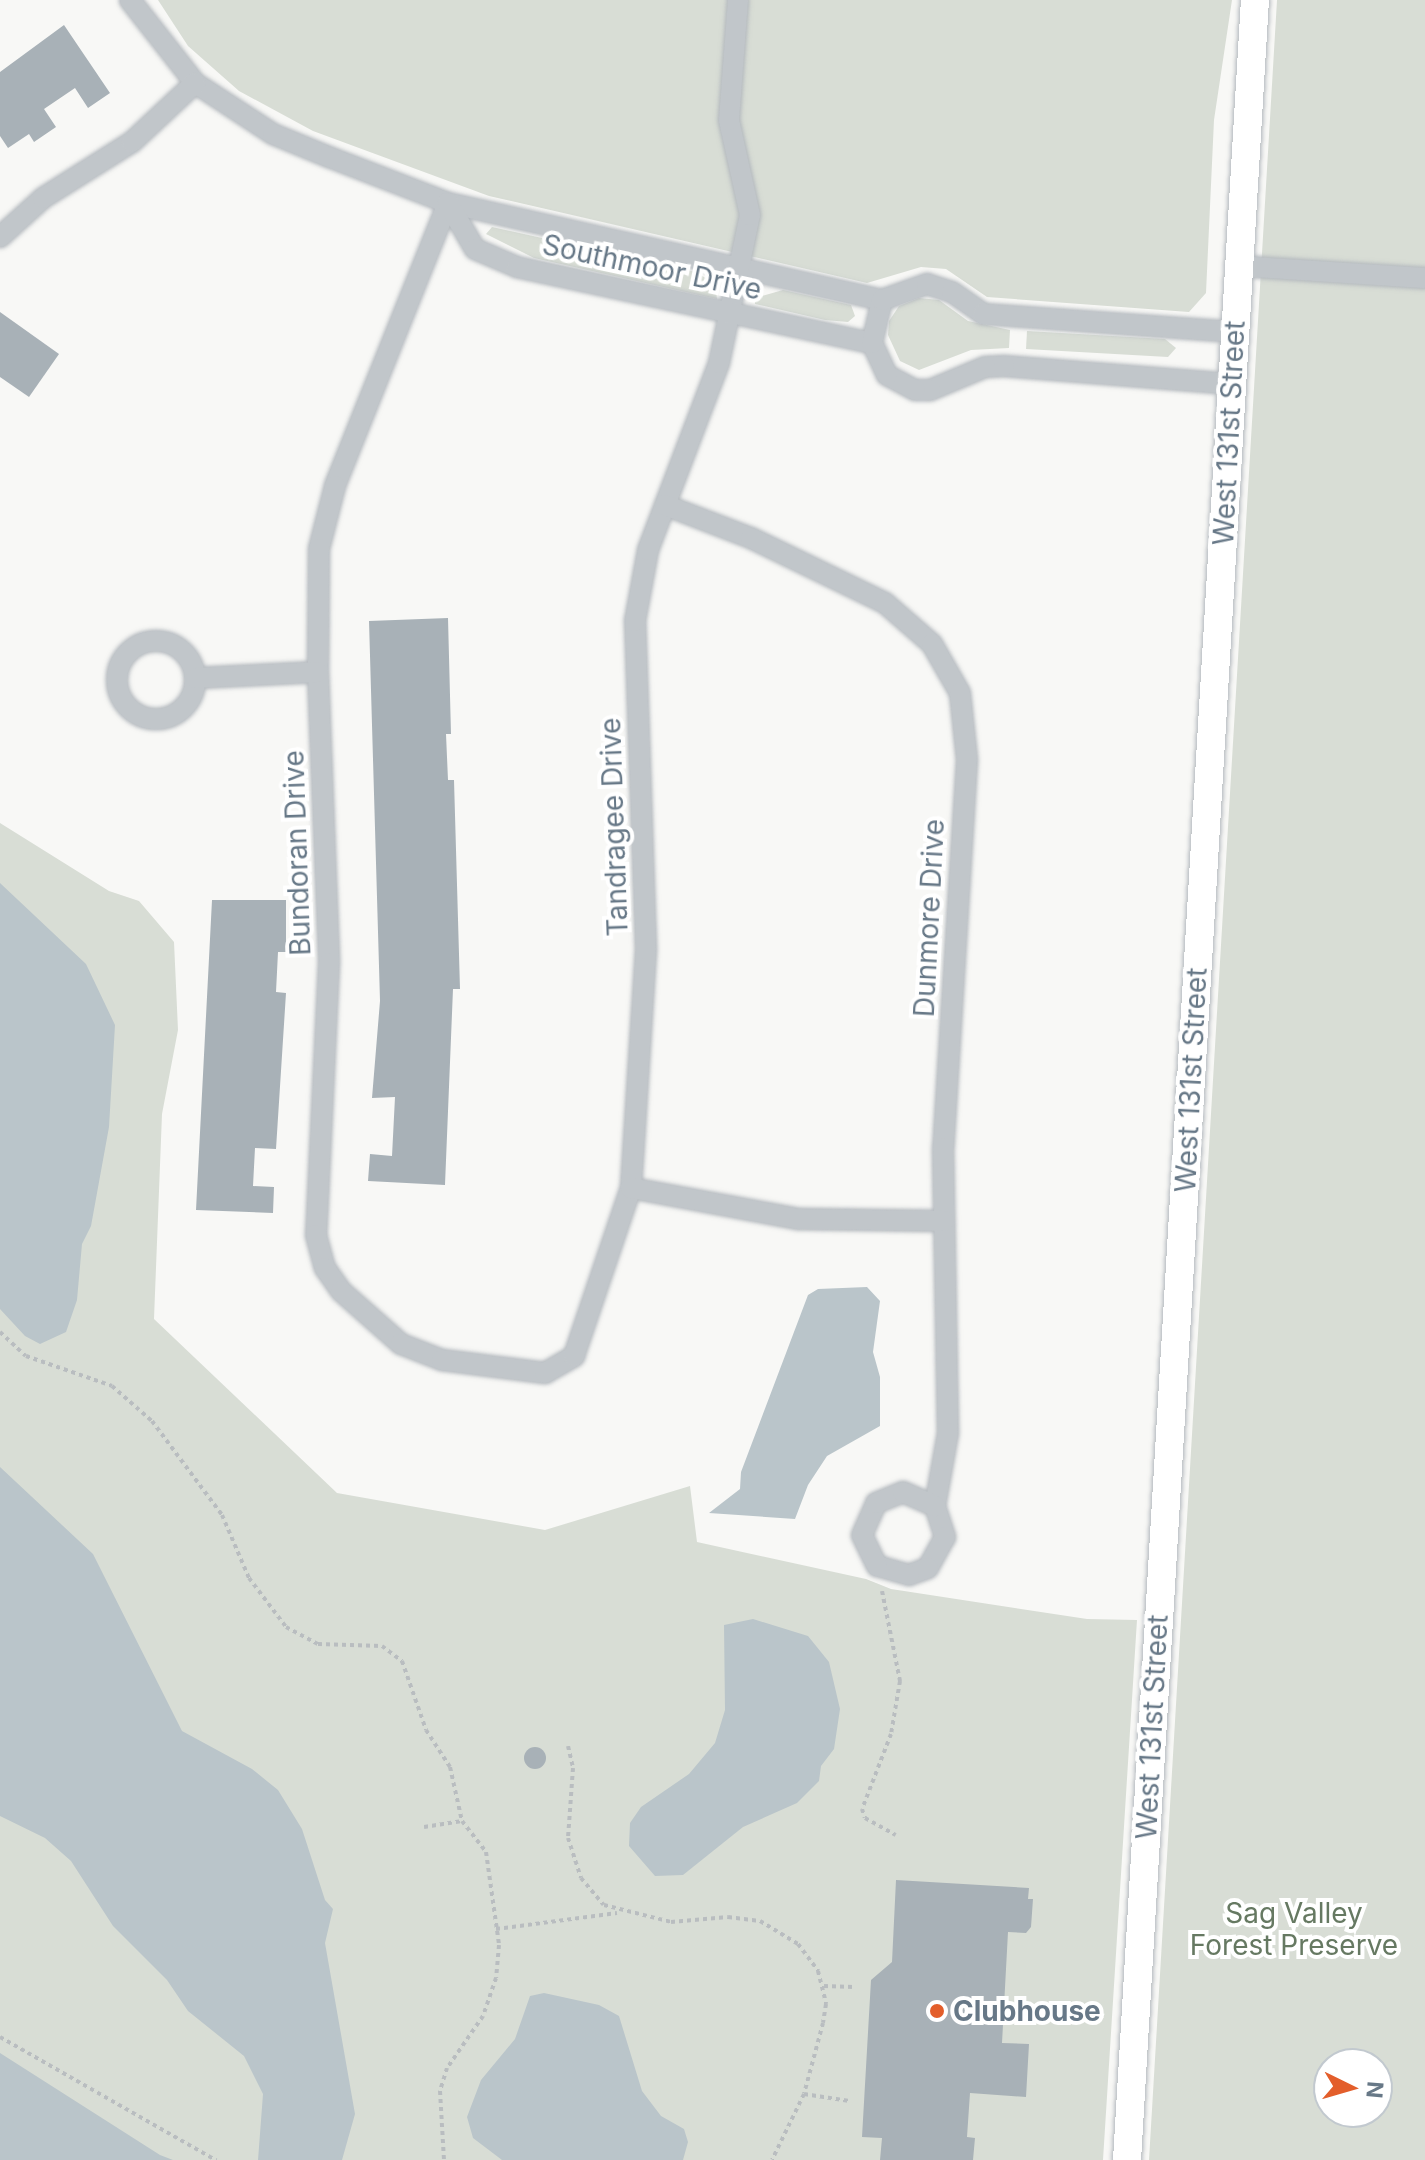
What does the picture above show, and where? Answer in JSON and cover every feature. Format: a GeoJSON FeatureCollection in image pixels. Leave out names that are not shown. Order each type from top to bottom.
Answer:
{"type":"FeatureCollection","features":[{"type":"Feature","properties":{"kind":"street","name":"Southmoor Drive"},"geometry":{"type":"LineString","coordinates":[[130,0],[195,83],[273,134],[448,203],[882,300]]}},
{"type":"Feature","properties":{"kind":"street","name":"Tandragee Drive"},"geometry":{"type":"LineString","coordinates":[[545,1373],[561,1368],[574,1356],[631,1188],[646,949],[635,621],[642,572],[719,363],[750,215],[729,120],[738,0]]}},
{"type":"Feature","properties":{"kind":"street","name":"West 131st Street"},"geometry":{"type":"LineString","coordinates":[[1127,2160],[1255,0]]}},
{"type":"Feature","properties":{"kind":"street"},"geometry":{"type":"LineString","coordinates":[[0,237],[43,198],[132,142],[195,83]]}},
{"type":"Feature","properties":{"kind":"street","name":"Southmoor Drive"},"geometry":{"type":"LineString","coordinates":[[448,203],[475,249],[517,267],[872,343]]}},
{"type":"Feature","properties":{"kind":"street","name":"Bundoran Drive"},"geometry":{"type":"LineString","coordinates":[[448,203],[324,522],[317,572],[329,963],[315,1210],[319,1252],[341,1291],[401,1344],[442,1360],[545,1373]]}},
{"type":"Feature","properties":{"kind":"street"},"geometry":{"type":"LineString","coordinates":[[1239,266],[1425,278]]}},
{"type":"Feature","properties":{"kind":"street"},"geometry":{"type":"LineString","coordinates":[[1232,384],[1004,366],[985,367],[930,390],[915,390],[887,375],[872,343],[882,300],[927,284],[952,292],[983,314],[1235,332]]}},
{"type":"Feature","properties":{"kind":"street","name":"Dunmore Drive"},"geometry":{"type":"LineString","coordinates":[[665,505],[751,538],[885,603],[932,644],[960,693],[967,760],[943,1148],[948,1433],[935,1506],[945,1537],[928,1568],[909,1575],[882,1569]]}},
{"type":"Feature","properties":{"kind":"street"},"geometry":{"type":"LineString","coordinates":[[196,678],[318,672]]}},
{"type":"Feature","properties":{"kind":"street"},"geometry":{"type":"LineString","coordinates":[[631,1188],[809,1220],[944,1221]]}},
{"type":"Feature","properties":{"kind":"street"},"geometry":{"type":"LineString","coordinates":[[882,1569],[865,1551],[862,1535],[876,1503],[903,1492],[935,1506]]}},
{"type":"Feature","properties":{"kind":"path"},"geometry":{"type":"LineString","coordinates":[[0,1332],[26,1356],[112,1386],[152,1421],[222,1515],[249,1578],[286,1627],[318,1644],[382,1646],[397,1653],[426,1730],[450,1767],[462,1821],[486,1852],[496,1929],[498,1959],[489,1999],[447,2068],[440,2091],[444,2160]]}},
{"type":"Feature","properties":{"kind":"path"},"geometry":{"type":"LineString","coordinates":[[882,1569],[885,1613],[900,1681],[891,1734],[862,1809],[872,1823],[896,1835]]}},
{"type":"Feature","properties":{"kind":"path"},"geometry":{"type":"LineString","coordinates":[[568,1746],[573,1768],[568,1838],[573,1857],[592,1893],[620,1913]]}},
{"type":"Feature","properties":{"kind":"path"},"geometry":{"type":"LineString","coordinates":[[424,1827],[462,1821]]}},
{"type":"Feature","properties":{"kind":"path"},"geometry":{"type":"LineString","coordinates":[[496,1929],[620,1913],[671,1922],[728,1917],[760,1921],[798,1944],[824,1986],[823,2023],[804,2094],[772,2160]]}},
{"type":"Feature","properties":{"kind":"path"},"geometry":{"type":"LineString","coordinates":[[824,1986],[854,1987]]}},
{"type":"Feature","properties":{"kind":"path"},"geometry":{"type":"LineString","coordinates":[[0,2037],[216,2160]]}},
{"type":"Feature","properties":{"kind":"path"},"geometry":{"type":"LineString","coordinates":[[804,2094],[849,2101]]}},
{"type":"Feature","properties":{"kind":"green space"},"geometry":{"type":"Polygon","coordinates":[[[158,0],[1232,0],[1214,120],[1206,293],[1189,312],[987,297],[946,269],[921,267],[867,283],[489,196],[313,131],[239,91],[188,46],[158,0]]]}},
{"type":"Feature","properties":{"kind":"green space","name":"Sag Valley Forest Preserve"},"geometry":{"type":"Polygon","coordinates":[[[1277,0],[1425,0],[1425,2160],[1149,2160],[1277,0]]]}},
{"type":"Feature","properties":{"kind":"green space"},"geometry":{"type":"Polygon","coordinates":[[[492,227],[696,272],[715,284],[717,299],[534,258],[486,234],[492,227]]]}},
{"type":"Feature","properties":{"kind":"green space"},"geometry":{"type":"Polygon","coordinates":[[[783,290],[851,305],[855,316],[848,322],[825,320],[755,304],[755,298],[783,290]]]}},
{"type":"Feature","properties":{"kind":"green space"},"geometry":{"type":"Polygon","coordinates":[[[919,298],[939,300],[968,321],[1010,330],[1009,348],[971,350],[919,370],[900,361],[888,335],[889,321],[899,306],[919,298]]]}},
{"type":"Feature","properties":{"kind":"green space"},"geometry":{"type":"Polygon","coordinates":[[[1027,331],[1165,339],[1176,348],[1168,357],[1026,349],[1027,331]]]}},
{"type":"Feature","properties":{"kind":"green space"},"geometry":{"type":"Polygon","coordinates":[[[0,823],[109,891],[139,901],[174,942],[178,1030],[162,1114],[154,1319],[337,1493],[545,1530],[690,1486],[697,1542],[866,1579],[891,1589],[1087,1619],[1137,1620],[1103,2160],[0,2160],[0,823]]]}},
{"type":"Feature","properties":{"kind":"shaded area"},"geometry":{"type":"Polygon","coordinates":[[[0,883],[86,964],[115,1025],[109,1127],[91,1226],[82,1244],[77,1300],[66,1332],[40,1344],[25,1336],[0,1309],[0,883]]]}},
{"type":"Feature","properties":{"kind":"shaded area"},"geometry":{"type":"Polygon","coordinates":[[[867,1287],[880,1301],[873,1352],[880,1377],[880,1426],[827,1456],[808,1485],[795,1519],[709,1513],[740,1489],[741,1472],[808,1295],[818,1289],[867,1287]]]}},
{"type":"Feature","properties":{"kind":"shaded area"},"geometry":{"type":"Polygon","coordinates":[[[0,1467],[93,1554],[182,1731],[252,1769],[278,1790],[302,1829],[325,1900],[333,1909],[325,1943],[355,2114],[342,2160],[258,2160],[263,2094],[244,2056],[188,2011],[167,1980],[113,1926],[71,1861],[45,1838],[0,1816],[0,1467]]]}},
{"type":"Feature","properties":{"kind":"shaded area"},"geometry":{"type":"Polygon","coordinates":[[[753,1619],[808,1636],[829,1662],[840,1709],[834,1749],[821,1766],[819,1781],[797,1803],[743,1827],[683,1875],[655,1876],[629,1846],[630,1823],[641,1807],[689,1774],[715,1743],[725,1710],[724,1625],[753,1619]]]}},
{"type":"Feature","properties":{"kind":"shaded area"},"geometry":{"type":"Polygon","coordinates":[[[544,1993],[599,2005],[619,2016],[642,2091],[661,2116],[684,2129],[688,2142],[683,2160],[502,2160],[473,2138],[467,2117],[481,2080],[515,2039],[530,1996],[544,1993]]]}},
{"type":"Feature","properties":{"kind":"shaded area"},"geometry":{"type":"Polygon","coordinates":[[[0,2053],[160,2155],[173,2160],[0,2160],[0,2053]]]}},
{"type":"Feature","properties":{"kind":"building"},"geometry":{"type":"Polygon","coordinates":[[[64,25],[110,93],[88,108],[75,88],[44,109],[56,127],[34,142],[29,134],[8,148],[0,136],[0,72],[64,25]]]}},
{"type":"Feature","properties":{"kind":"building"},"geometry":{"type":"Polygon","coordinates":[[[0,312],[59,354],[29,397],[0,377],[0,312]]]}},
{"type":"Feature","properties":{"kind":"building"},"geometry":{"type":"Polygon","coordinates":[[[448,618],[451,734],[446,734],[448,780],[454,780],[460,989],[453,989],[445,1185],[368,1181],[370,1154],[392,1156],[395,1097],[372,1098],[380,1001],[369,621],[448,618]]]}},
{"type":"Feature","properties":{"kind":"building"},"geometry":{"type":"Polygon","coordinates":[[[212,900],[286,900],[286,952],[278,952],[276,992],[286,993],[276,1149],[255,1148],[253,1186],[274,1187],[273,1213],[196,1210],[212,900]]]}},
{"type":"Feature","properties":{"kind":"building"},"geometry":{"type":"Polygon","coordinates":[[[535,1747],[543,1750],[546,1758],[543,1766],[535,1769],[527,1766],[524,1758],[527,1750],[535,1747]]]}},
{"type":"Feature","properties":{"kind":"building","name":"Clubhouse"},"geometry":{"type":"Polygon","coordinates":[[[896,1880],[1029,1888],[1028,1899],[1033,1899],[1031,1927],[1026,1933],[1008,1932],[1002,2043],[1029,2044],[1026,2097],[970,2093],[967,2137],[975,2138],[973,2160],[880,2160],[882,2138],[862,2137],[871,1980],[892,1962],[896,1880]]]}},
{"type":"Feature","properties":{"kind":"place","name":"Clubhouse"},"geometry":{"type":"Point","coordinates":[937,2011]}}]}
